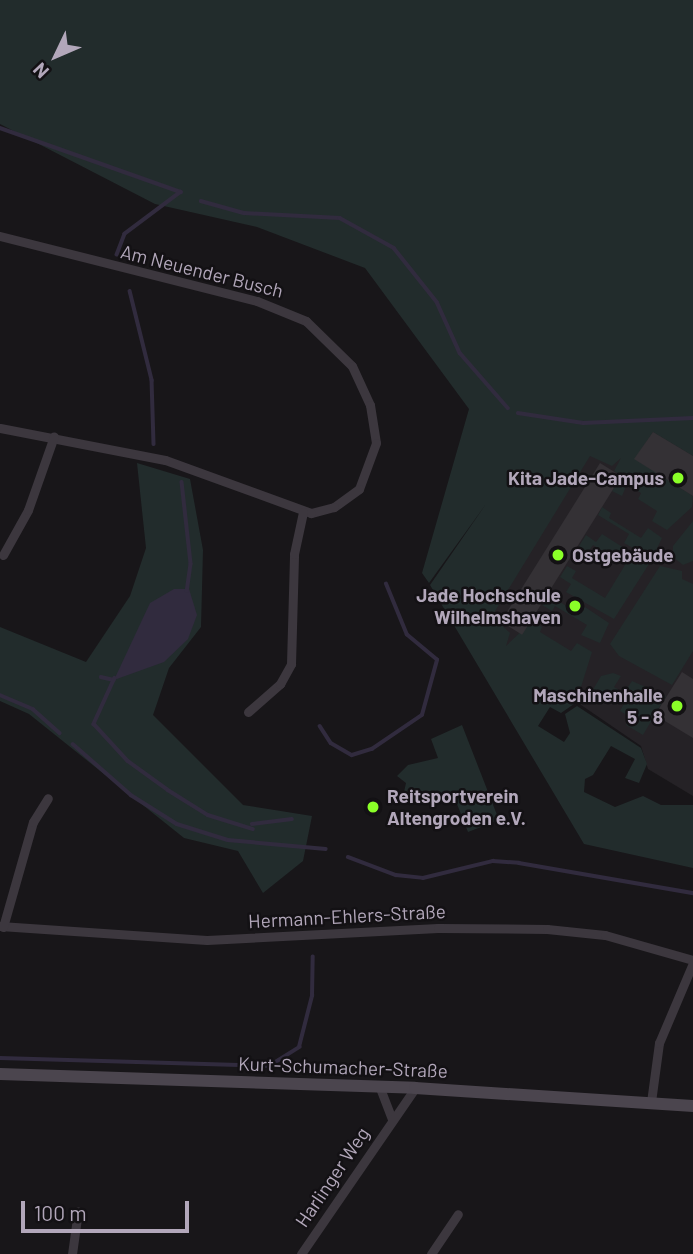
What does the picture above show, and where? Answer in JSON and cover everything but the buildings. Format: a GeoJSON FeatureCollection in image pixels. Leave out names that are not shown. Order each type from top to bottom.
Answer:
{"type":"FeatureCollection","features":[{"type":"Feature","properties":{"kind":"street","name":"Am Neuender Busch"},"geometry":{"type":"LineString","coordinates":[[0,236],[286,310],[325,334],[363,386],[376,443],[359,489],[334,507],[303,512]]}},
{"type":"Feature","properties":{"kind":"street"},"geometry":{"type":"LineString","coordinates":[[0,428],[54,436],[178,464],[303,512],[294,554],[290,664],[280,684],[248,712]]}},
{"type":"Feature","properties":{"kind":"street"},"geometry":{"type":"LineString","coordinates":[[3,555],[28,510],[54,436]]}},
{"type":"Feature","properties":{"kind":"street"},"geometry":{"type":"LineString","coordinates":[[2,926],[33,822],[48,798]]}},
{"type":"Feature","properties":{"kind":"street","name":"Hermann-Ehlers-Straße"},"geometry":{"type":"LineString","coordinates":[[2,926],[207,940],[438,928],[547,929],[605,935],[693,962]]}},
{"type":"Feature","properties":{"kind":"street"},"geometry":{"type":"LineString","coordinates":[[651,1102],[659,1043],[693,962]]}},
{"type":"Feature","properties":{"kind":"street","name":"Kurt-Schumacher-Straße"},"geometry":{"type":"LineString","coordinates":[[0,1074],[415,1088],[690,1104]]}},
{"type":"Feature","properties":{"kind":"street","name":"Harlinger Weg"},"geometry":{"type":"LineString","coordinates":[[380,1088],[392,1120]]}},
{"type":"Feature","properties":{"kind":"street","name":"Harlinger Weg"},"geometry":{"type":"LineString","coordinates":[[301,1254],[415,1088]]}},
{"type":"Feature","properties":{"kind":"street"},"geometry":{"type":"LineString","coordinates":[[72,1254],[78,1211]]}},
{"type":"Feature","properties":{"kind":"street"},"geometry":{"type":"LineString","coordinates":[[431,1254],[458,1214]]}},
{"type":"Feature","properties":{"kind":"shaded area"},"geometry":{"type":"Polygon","coordinates":[[[0,0],[693,0],[693,456],[653,432],[635,459],[693,496],[692,507],[667,530],[652,521],[657,511],[638,499],[641,493],[627,484],[622,496],[612,491],[621,476],[614,471],[621,458],[612,466],[590,456],[492,616],[510,633],[506,646],[532,621],[542,627],[540,632],[571,651],[577,643],[592,652],[581,687],[569,693],[576,698],[574,704],[561,713],[550,707],[538,726],[564,742],[570,733],[565,714],[577,706],[641,748],[647,764],[639,783],[625,778],[635,759],[611,746],[593,775],[585,779],[584,792],[615,807],[643,796],[661,805],[693,805],[693,868],[584,844],[430,585],[486,504],[429,583],[422,573],[469,409],[365,268],[257,227],[155,204],[0,124],[0,0]]]}},
{"type":"Feature","properties":{"kind":"shaded area","name":"Jade Hochschule Wilhelmshaven"},"geometry":{"type":"Polygon","coordinates":[[[693,395],[693,796],[648,769],[641,746],[461,623],[566,428],[693,395]]]}},
{"type":"Feature","properties":{"kind":"shaded area"},"geometry":{"type":"Polygon","coordinates":[[[137,463],[190,479],[203,550],[201,627],[169,668],[153,715],[243,805],[312,816],[303,861],[263,893],[238,851],[184,838],[29,714],[0,701],[0,627],[86,662],[130,596],[146,548],[137,463]]]}},
{"type":"Feature","properties":{"kind":"shaded area"},"geometry":{"type":"Polygon","coordinates":[[[602,507],[611,513],[609,518],[641,538],[648,528],[662,538],[652,559],[624,543],[629,534],[598,515],[602,507]]]}},
{"type":"Feature","properties":{"kind":"shaded area"},"geometry":{"type":"Polygon","coordinates":[[[693,521],[693,561],[683,565],[673,557],[673,546],[693,521]]]}},
{"type":"Feature","properties":{"kind":"shaded area"},"geometry":{"type":"Polygon","coordinates":[[[602,534],[649,564],[614,619],[566,592],[571,584],[560,577],[567,566],[576,571],[572,578],[605,598],[625,565],[593,545],[588,552],[579,546],[586,535],[596,542],[602,534]]]}},
{"type":"Feature","properties":{"kind":"shaded area"},"geometry":{"type":"Polygon","coordinates":[[[660,566],[682,571],[682,579],[693,584],[693,651],[672,685],[619,656],[610,644],[660,566]]]}},
{"type":"Feature","properties":{"kind":"shaded area"},"geometry":{"type":"Polygon","coordinates":[[[174,589],[189,589],[197,615],[188,639],[164,662],[114,680],[150,603],[174,589]]]}},
{"type":"Feature","properties":{"kind":"shaded area"},"geometry":{"type":"Polygon","coordinates":[[[549,595],[579,614],[585,607],[609,623],[600,643],[581,635],[587,625],[555,606],[552,611],[542,605],[549,595]]]}},
{"type":"Feature","properties":{"kind":"shaded area"},"geometry":{"type":"Polygon","coordinates":[[[613,673],[621,676],[614,687],[624,693],[632,681],[666,696],[643,735],[626,725],[630,717],[620,711],[626,700],[612,691],[605,702],[591,693],[601,676],[613,673]]]}},
{"type":"Feature","properties":{"kind":"shaded area"},"geometry":{"type":"Polygon","coordinates":[[[462,725],[499,820],[468,832],[457,804],[404,792],[406,783],[397,776],[408,765],[438,758],[431,739],[462,725]]]}},
{"type":"Feature","properties":{"kind":"waterway"},"geometry":{"type":"LineString","coordinates":[[0,128],[181,192],[125,234],[117,255]]}},
{"type":"Feature","properties":{"kind":"waterway"},"geometry":{"type":"LineString","coordinates":[[201,201],[244,213],[340,218],[394,248],[437,302],[460,353],[508,408]]}},
{"type":"Feature","properties":{"kind":"waterway"},"geometry":{"type":"LineString","coordinates":[[130,291],[152,380],[154,444]]}},
{"type":"Feature","properties":{"kind":"waterway"},"geometry":{"type":"LineString","coordinates":[[518,413],[583,423],[693,418]]}},
{"type":"Feature","properties":{"kind":"waterway"},"geometry":{"type":"LineString","coordinates":[[182,482],[191,564],[187,591]]}},
{"type":"Feature","properties":{"kind":"waterway"},"geometry":{"type":"LineString","coordinates":[[320,726],[331,743],[352,755],[372,749],[422,715],[437,660],[407,635],[386,584]]}},
{"type":"Feature","properties":{"kind":"waterway"},"geometry":{"type":"LineString","coordinates":[[101,677],[114,680]]}},
{"type":"Feature","properties":{"kind":"waterway"},"geometry":{"type":"LineString","coordinates":[[115,678],[94,724],[128,761],[168,790],[208,815],[253,829]]}},
{"type":"Feature","properties":{"kind":"waterway"},"geometry":{"type":"LineString","coordinates":[[0,695],[33,709],[60,733]]}},
{"type":"Feature","properties":{"kind":"waterway"},"geometry":{"type":"LineString","coordinates":[[73,744],[131,795],[177,824],[228,840],[326,849]]}},
{"type":"Feature","properties":{"kind":"waterway"},"geometry":{"type":"LineString","coordinates":[[252,824],[292,819]]}},
{"type":"Feature","properties":{"kind":"waterway"},"geometry":{"type":"LineString","coordinates":[[348,857],[396,875],[423,878],[493,861],[519,863],[693,893]]}},
{"type":"Feature","properties":{"kind":"waterway"},"geometry":{"type":"LineString","coordinates":[[0,1058],[269,1066],[299,1047],[312,996],[313,957]]}},
{"type":"Feature","properties":{"kind":"place","name":"Kita Jade-Campus"},"geometry":{"type":"Point","coordinates":[678,478]}},
{"type":"Feature","properties":{"kind":"place","name":"Ostgebäude"},"geometry":{"type":"Point","coordinates":[558,555]}},
{"type":"Feature","properties":{"kind":"place","name":"Jade Hochschule Wilhelmshaven"},"geometry":{"type":"Point","coordinates":[575,606]}},
{"type":"Feature","properties":{"kind":"place","name":"Maschinenhalle 5 - 8"},"geometry":{"type":"Point","coordinates":[677,706]}},
{"type":"Feature","properties":{"kind":"place","name":"Reitsportverein Altengroden e.V."},"geometry":{"type":"Point","coordinates":[373,807]}}]}
